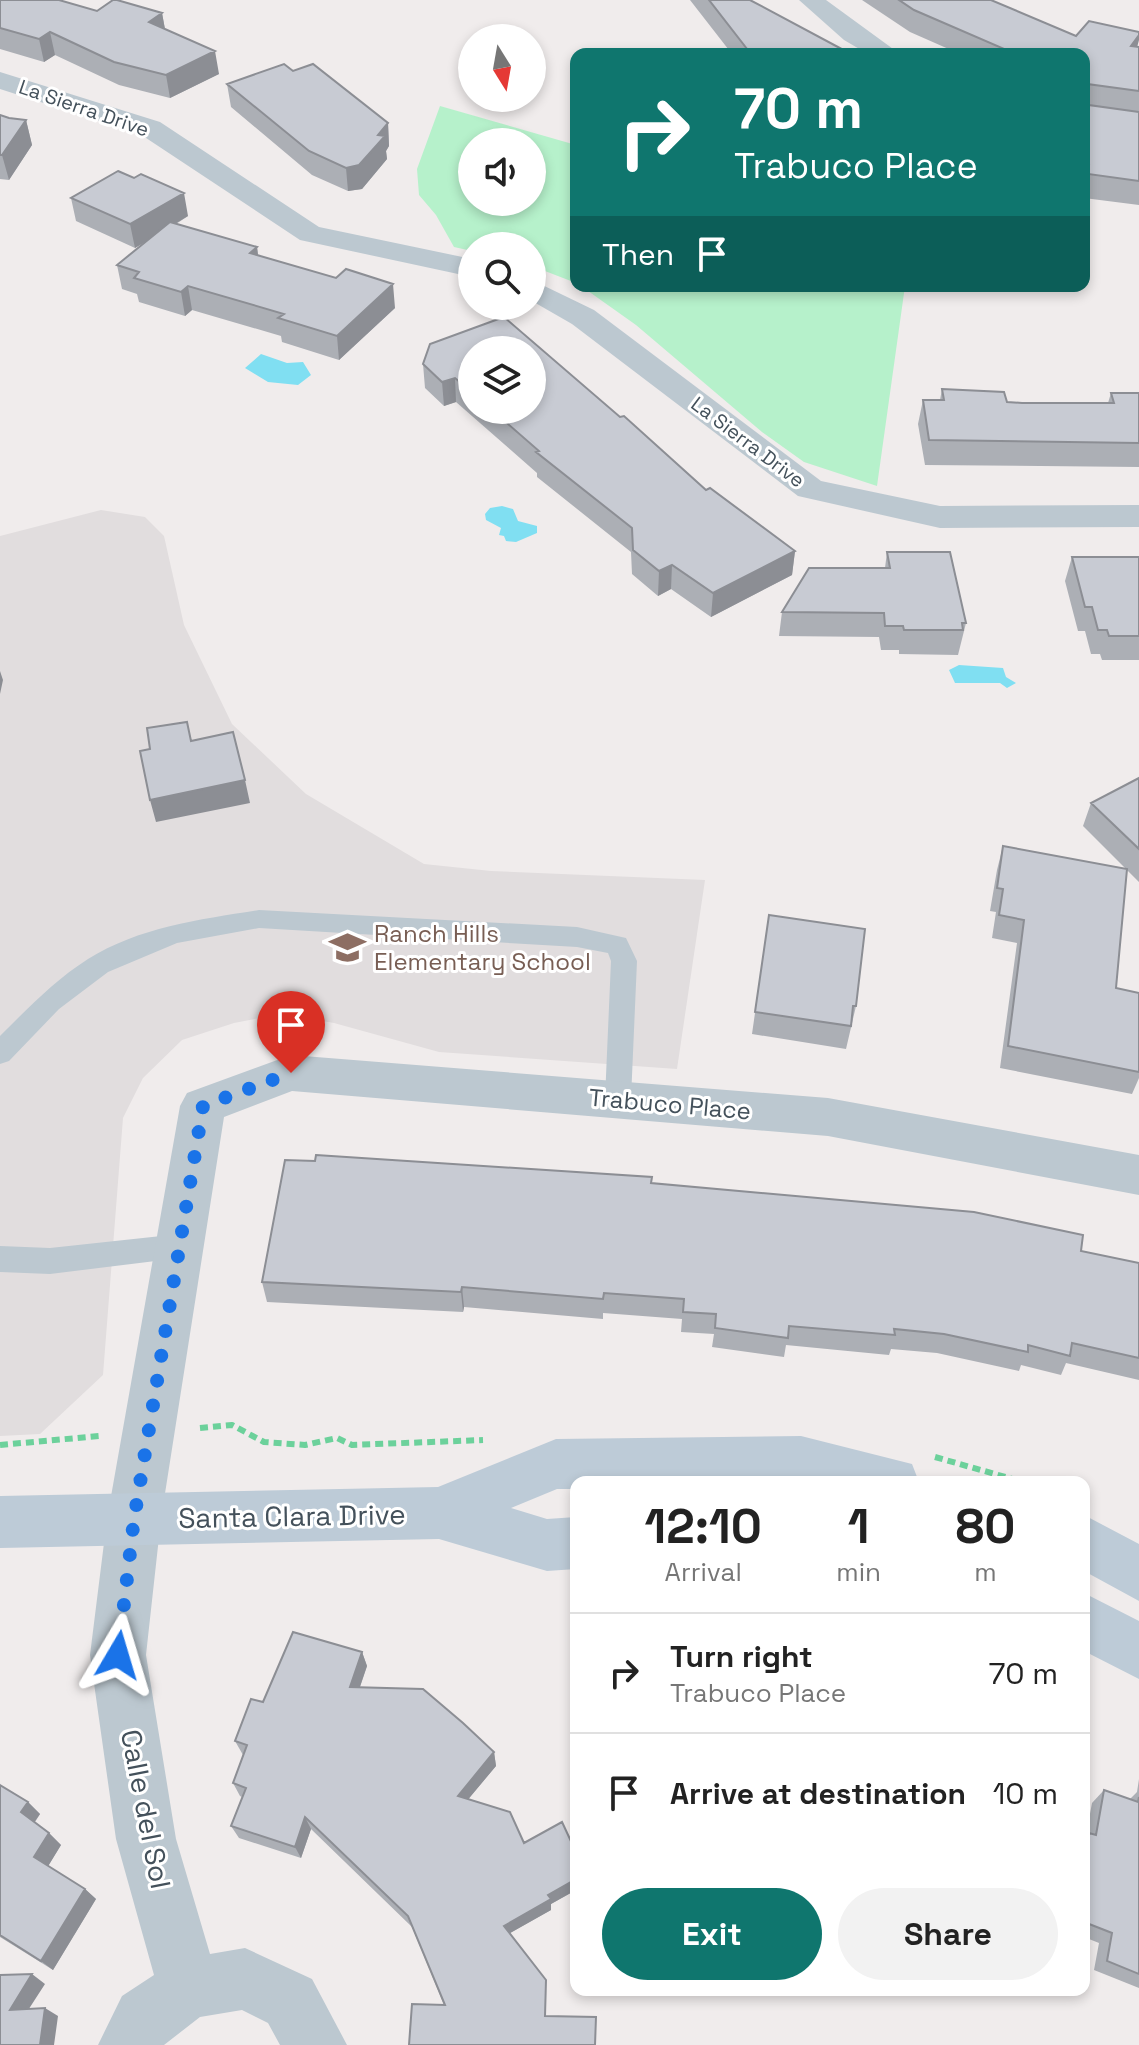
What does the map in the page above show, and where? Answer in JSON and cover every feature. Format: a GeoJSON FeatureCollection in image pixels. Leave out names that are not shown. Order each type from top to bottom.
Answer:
{"type":"FeatureCollection","features":[{"type":"Feature","properties":{"kind":"main road","name":"Santa Clara Drive"},"geometry":{"type":"LineString","coordinates":[[439,1513],[556,1464],[801,1461],[867,1476]]}},
{"type":"Feature","properties":{"kind":"main road","name":"Santa Clara Drive"},"geometry":{"type":"LineString","coordinates":[[0,1522],[439,1513],[547,1545],[570,1543]]}},
{"type":"Feature","properties":{"kind":"main road"},"geometry":{"type":"LineString","coordinates":[[1090,1545],[1139,1574]]}},
{"type":"Feature","properties":{"kind":"main road"},"geometry":{"type":"LineString","coordinates":[[1090,1624],[1139,1651]]}},
{"type":"Feature","properties":{"kind":"street"},"geometry":{"type":"LineString","coordinates":[[811,0],[853,35],[876,48]]}},
{"type":"Feature","properties":{"kind":"street","name":"La Sierra Drive"},"geometry":{"type":"LineString","coordinates":[[0,80],[150,128],[310,234],[458,265]]}},
{"type":"Feature","properties":{"kind":"street","name":"La Sierra Drive"},"geometry":{"type":"LineString","coordinates":[[546,297],[583,317],[810,489],[940,517],[1139,516]]}},
{"type":"Feature","properties":{"kind":"street","name":"Trabuco Place"},"geometry":{"type":"LineString","coordinates":[[203,1106],[291,1073],[828,1117],[1139,1175]]}},
{"type":"Feature","properties":{"kind":"street","name":"Calle del Sol"},"geometry":{"type":"LineString","coordinates":[[189,1988],[146,1839],[118,1655],[134,1519],[203,1106]]}},
{"type":"Feature","properties":{"kind":"street"},"geometry":{"type":"LineString","coordinates":[[130,2045],[144,2018],[189,1988],[245,1979],[290,2001],[315,2045]]}},
{"type":"Feature","properties":{"kind":"lane"},"geometry":{"type":"LineString","coordinates":[[0,1053],[50,1002],[99,965],[173,934],[259,919],[562,935],[617,945],[624,961],[618,1099]]}},
{"type":"Feature","properties":{"kind":"lane"},"geometry":{"type":"LineString","coordinates":[[0,1259],[50,1261],[180,1246]]}},
{"type":"Feature","properties":{"kind":"shaded area","name":"Ranch Hills Elementary School"},"geometry":{"type":"Polygon","coordinates":[[[101,510],[145,517],[164,536],[184,625],[232,724],[306,794],[424,864],[491,871],[705,880],[677,1069],[439,1052],[334,1023],[280,1014],[234,1023],[182,1040],[143,1078],[123,1118],[103,1375],[40,1434],[0,1436],[0,536],[101,510]]]}},
{"type":"Feature","properties":{"kind":"green space"},"geometry":{"type":"Polygon","coordinates":[[[440,106],[517,128],[458,128],[458,216],[546,216],[546,136],[570,143],[570,281],[546,271],[546,232],[458,232],[458,248],[454,247],[436,215],[419,195],[417,169],[440,106]]]}},
{"type":"Feature","properties":{"kind":"green space"},"geometry":{"type":"Polygon","coordinates":[[[589,292],[904,292],[877,486],[804,462],[762,432],[636,325],[589,292]]]}},
{"type":"Feature","properties":{"kind":"water"},"geometry":{"type":"Polygon","coordinates":[[[261,354],[287,363],[303,362],[311,375],[298,385],[268,382],[245,368],[261,354]]]}},
{"type":"Feature","properties":{"kind":"water"},"geometry":{"type":"Polygon","coordinates":[[[502,506],[513,509],[518,521],[537,526],[537,533],[516,542],[506,541],[504,536],[499,535],[501,528],[486,520],[485,514],[490,508],[502,506]]]}},
{"type":"Feature","properties":{"kind":"water"},"geometry":{"type":"Polygon","coordinates":[[[959,665],[1003,668],[1006,677],[1016,683],[1007,688],[1000,683],[955,683],[949,670],[959,665]]]}},
{"type":"Feature","properties":{"kind":"building"},"geometry":{"type":"Polygon","coordinates":[[[0,0],[59,0],[97,11],[117,0],[162,13],[149,22],[215,51],[166,75],[114,62],[50,32],[39,39],[0,28],[0,0]]]}},
{"type":"Feature","properties":{"kind":"building"},"geometry":{"type":"Polygon","coordinates":[[[709,0],[750,0],[840,48],[746,48],[709,0]]]}},
{"type":"Feature","properties":{"kind":"building"},"geometry":{"type":"Polygon","coordinates":[[[899,0],[991,0],[1076,36],[1089,21],[1139,32],[1131,46],[1139,47],[1139,91],[1090,84],[1090,48],[1002,48],[914,10],[899,0]]]}},
{"type":"Feature","properties":{"kind":"building"},"geometry":{"type":"Polygon","coordinates":[[[284,64],[293,71],[313,64],[388,123],[378,135],[385,136],[359,165],[346,168],[309,151],[227,84],[284,64]]]}},
{"type":"Feature","properties":{"kind":"building"},"geometry":{"type":"Polygon","coordinates":[[[1090,105],[1139,112],[1139,181],[1090,174],[1090,105]]]}},
{"type":"Feature","properties":{"kind":"building"},"geometry":{"type":"Polygon","coordinates":[[[0,115],[26,120],[2,155],[0,155],[0,115]]]}},
{"type":"Feature","properties":{"kind":"building"},"geometry":{"type":"Polygon","coordinates":[[[118,171],[134,178],[141,174],[184,193],[130,224],[71,198],[118,171]]]}},
{"type":"Feature","properties":{"kind":"building"},"geometry":{"type":"Polygon","coordinates":[[[170,222],[257,247],[250,253],[336,278],[346,269],[393,284],[337,336],[278,318],[284,314],[188,286],[181,292],[134,278],[139,272],[117,265],[170,222]]]}},
{"type":"Feature","properties":{"kind":"building"},"geometry":{"type":"Polygon","coordinates":[[[496,320],[507,320],[526,336],[458,336],[458,380],[455,378],[442,382],[423,364],[430,344],[496,320]]]}},
{"type":"Feature","properties":{"kind":"building"},"geometry":{"type":"Polygon","coordinates":[[[546,353],[620,417],[624,416],[706,490],[710,488],[795,551],[713,593],[672,565],[659,571],[633,550],[632,528],[536,452],[539,451],[508,424],[546,424],[546,353]]]}},
{"type":"Feature","properties":{"kind":"building"},"geometry":{"type":"Polygon","coordinates":[[[942,389],[1004,392],[1007,402],[1022,403],[1114,403],[1111,393],[1139,393],[1139,443],[929,440],[923,400],[944,400],[942,389]]]}},
{"type":"Feature","properties":{"kind":"building"},"geometry":{"type":"Polygon","coordinates":[[[887,552],[950,552],[966,623],[962,623],[963,630],[904,630],[903,626],[885,626],[884,613],[782,612],[809,568],[890,568],[887,552]]]}},
{"type":"Feature","properties":{"kind":"building"},"geometry":{"type":"Polygon","coordinates":[[[1072,557],[1139,557],[1139,636],[1109,636],[1107,630],[1098,630],[1092,607],[1085,607],[1072,557]]]}},
{"type":"Feature","properties":{"kind":"building"},"geometry":{"type":"Polygon","coordinates":[[[187,722],[191,741],[233,732],[245,780],[150,800],[140,751],[150,749],[147,728],[187,722]]]}},
{"type":"Feature","properties":{"kind":"building"},"geometry":{"type":"Polygon","coordinates":[[[1139,778],[1139,849],[1091,803],[1139,778]]]}},
{"type":"Feature","properties":{"kind":"building"},"geometry":{"type":"Polygon","coordinates":[[[1003,846],[1127,869],[1116,988],[1139,993],[1139,1072],[1008,1046],[1024,920],[999,915],[1003,889],[997,888],[1003,846]]]}},
{"type":"Feature","properties":{"kind":"building"},"geometry":{"type":"Polygon","coordinates":[[[769,915],[865,929],[851,1026],[755,1012],[769,915]]]}},
{"type":"Feature","properties":{"kind":"building"},"geometry":{"type":"Polygon","coordinates":[[[316,1155],[652,1177],[651,1183],[974,1212],[1083,1235],[1081,1251],[1139,1263],[1139,1358],[1072,1343],[1070,1356],[1028,1345],[1028,1352],[944,1334],[894,1329],[895,1335],[789,1326],[788,1338],[715,1328],[716,1314],[683,1312],[684,1299],[604,1293],[603,1299],[462,1287],[461,1292],[262,1282],[285,1160],[315,1161],[316,1155]]]}},
{"type":"Feature","properties":{"kind":"building"},"geometry":{"type":"Polygon","coordinates":[[[293,1632],[362,1652],[350,1687],[423,1689],[494,1752],[458,1796],[510,1812],[524,1843],[562,1822],[570,1839],[570,1882],[548,1895],[551,1899],[504,1926],[546,1980],[545,2016],[596,2017],[595,2045],[409,2045],[412,2004],[445,2005],[408,1916],[305,1817],[295,1847],[231,1826],[246,1788],[233,1783],[247,1745],[235,1741],[251,1699],[263,1702],[293,1632]]]}},
{"type":"Feature","properties":{"kind":"building"},"geometry":{"type":"Polygon","coordinates":[[[0,1785],[28,1802],[21,1812],[49,1833],[34,1857],[85,1889],[41,1961],[0,1935],[0,1785]]]}},
{"type":"Feature","properties":{"kind":"building"},"geometry":{"type":"Polygon","coordinates":[[[1104,1790],[1138,1802],[1139,1797],[1139,1974],[1107,1961],[1112,1933],[1090,1924],[1090,1833],[1096,1835],[1104,1790]]]}},
{"type":"Feature","properties":{"kind":"building"},"geometry":{"type":"Polygon","coordinates":[[[32,1974],[10,2010],[45,2008],[40,2045],[0,2045],[0,1975],[32,1974]]]}},
{"type":"Feature","properties":{"kind":"place","name":"Ranch Hills Elementary School"},"geometry":{"type":"Point","coordinates":[348,947]}},
{"type":"Feature","properties":{"kind":"route"},"geometry":{"type":"LineString","coordinates":[[118,1655],[134,1519],[203,1106],[291,1073]]}}]}
